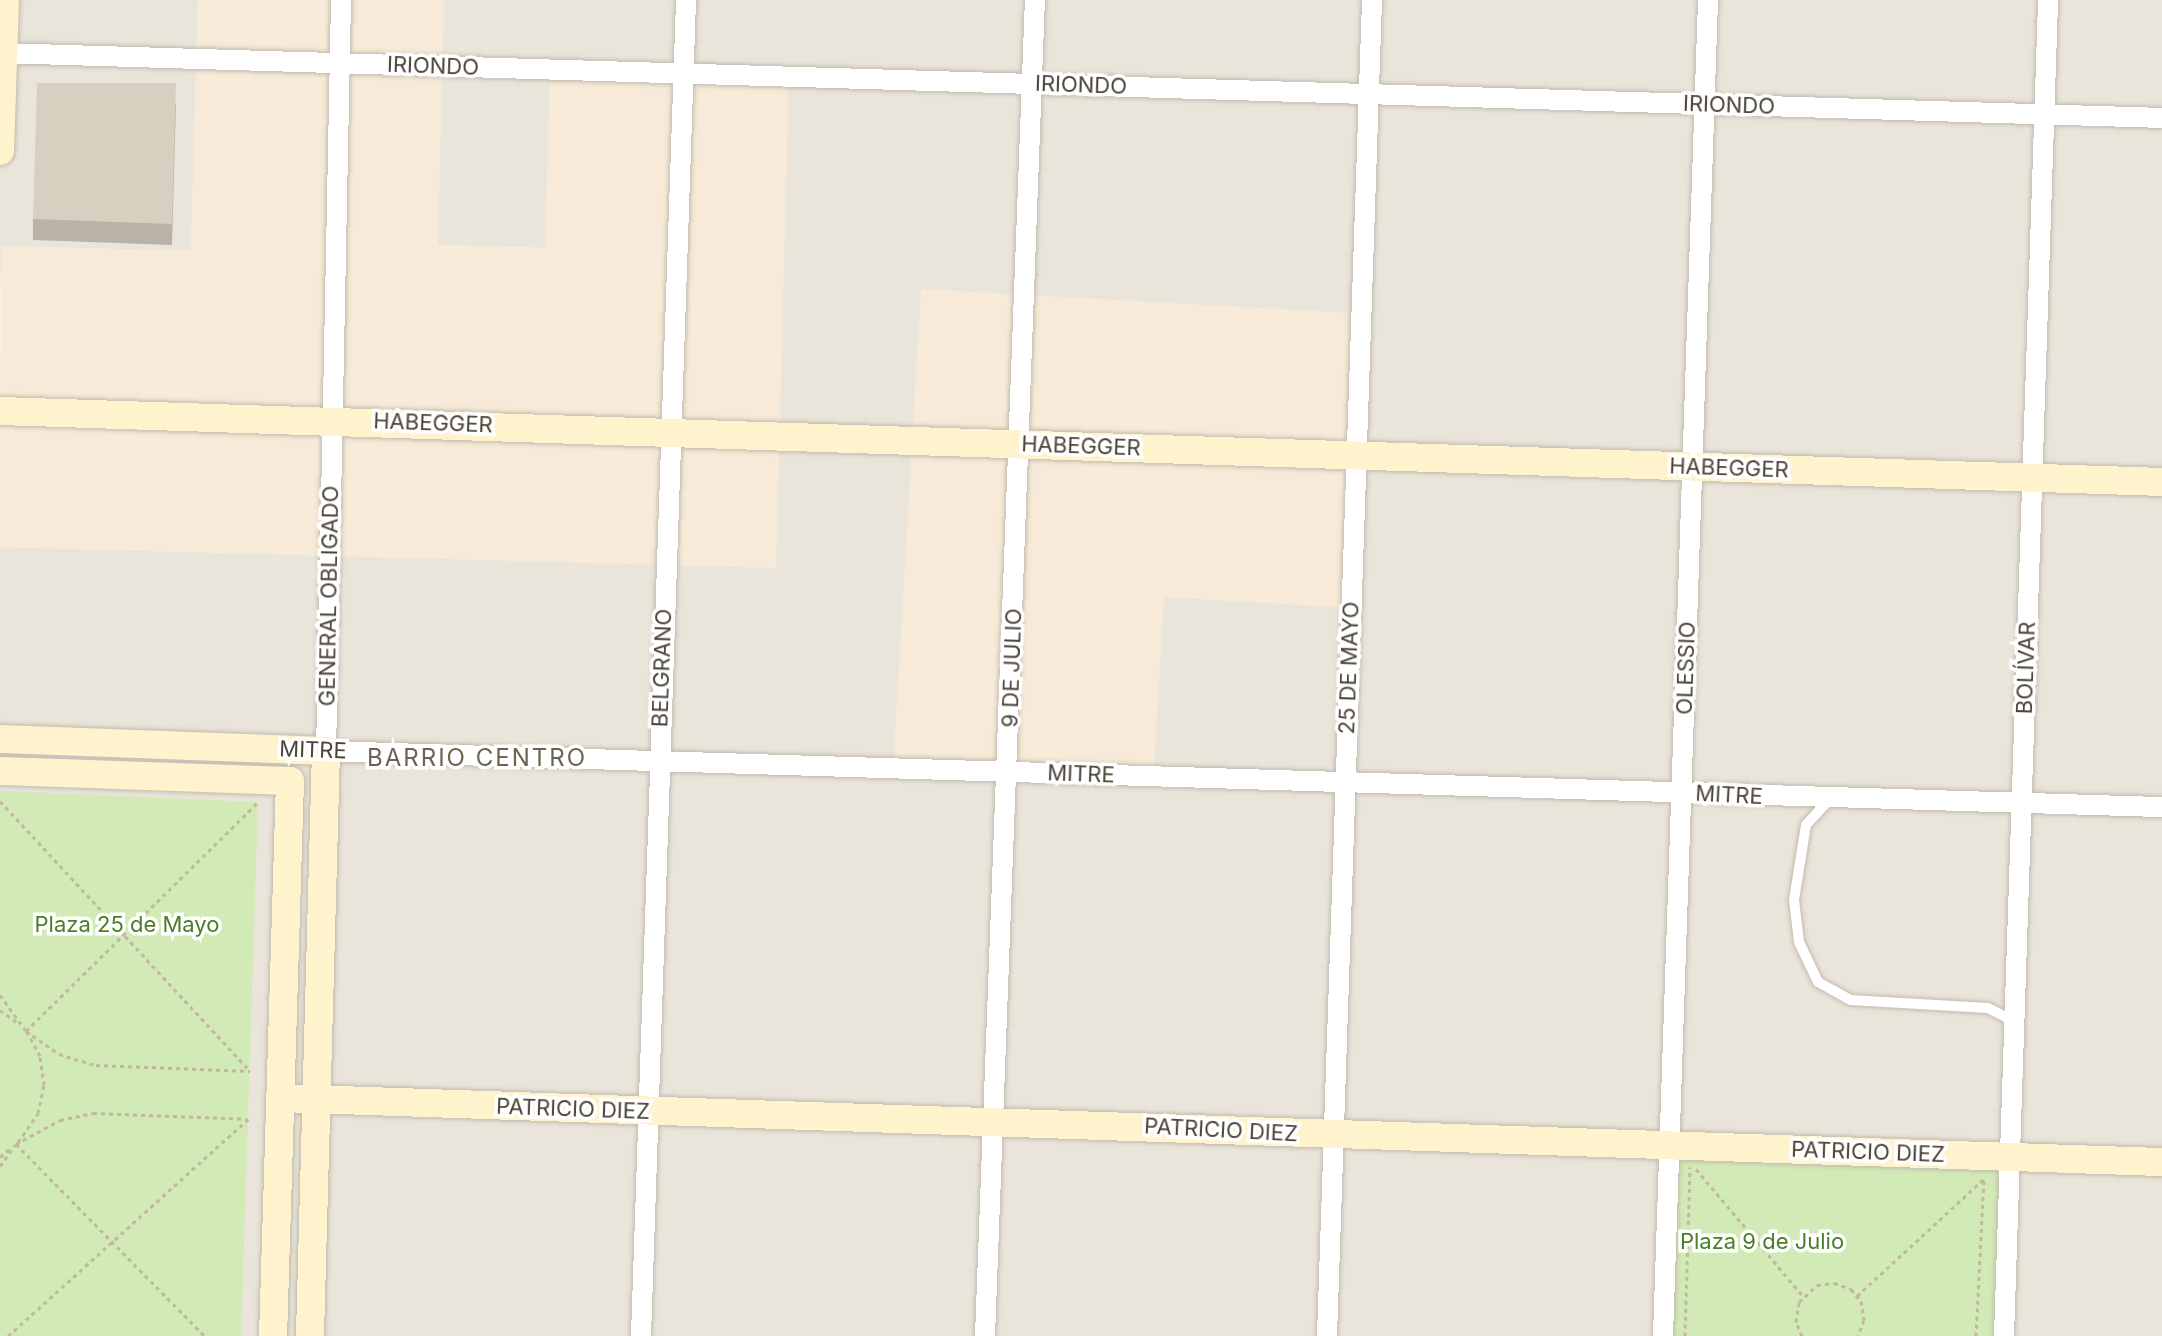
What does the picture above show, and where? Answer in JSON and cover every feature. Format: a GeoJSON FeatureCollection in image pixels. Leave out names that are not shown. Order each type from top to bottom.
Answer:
{"type":"FeatureCollection","features":[{"type":"Feature","properties":{"kind":"main road"},"geometry":{"type":"LineString","coordinates":[[0,151],[5,0]]}},
{"type":"Feature","properties":{"kind":"main road","name":"HABEGGER"},"geometry":{"type":"LineString","coordinates":[[0,411],[332,419],[1356,457],[2162,482]]}},
{"type":"Feature","properties":{"kind":"main road","name":"MITRE"},"geometry":{"type":"LineString","coordinates":[[0,739],[326,751]]}},
{"type":"Feature","properties":{"kind":"main road","name":"GENERAL OBLIGADO"},"geometry":{"type":"LineString","coordinates":[[310,1336],[326,751]]}},
{"type":"Feature","properties":{"kind":"main road","name":"MITRE"},"geometry":{"type":"LineString","coordinates":[[0,771],[290,781],[280,1098]]}},
{"type":"Feature","properties":{"kind":"main road"},"geometry":{"type":"LineString","coordinates":[[273,1336],[280,1098]]}},
{"type":"Feature","properties":{"kind":"main road","name":"PATRICIO DIEZ"},"geometry":{"type":"LineString","coordinates":[[280,1098],[648,1112],[992,1120],[1680,1154],[2010,1157],[2162,1162]]}},
{"type":"Feature","properties":{"kind":"street","name":"GENERAL OBLIGADO"},"geometry":{"type":"LineString","coordinates":[[326,751],[341,0]]}},
{"type":"Feature","properties":{"kind":"street","name":"BELGRANO"},"geometry":{"type":"LineString","coordinates":[[641,1336],[686,0]]}},
{"type":"Feature","properties":{"kind":"street","name":"9 DE JULIO"},"geometry":{"type":"LineString","coordinates":[[985,1336],[1035,0]]}},
{"type":"Feature","properties":{"kind":"street","name":"25 DE MAYO"},"geometry":{"type":"LineString","coordinates":[[1327,1336],[1372,0]]}},
{"type":"Feature","properties":{"kind":"street","name":"OLESSIO"},"geometry":{"type":"LineString","coordinates":[[1663,1336],[1680,1154],[1681,793],[1708,0]]}},
{"type":"Feature","properties":{"kind":"street","name":"BOLÍVAR"},"geometry":{"type":"LineString","coordinates":[[2004,1336],[2048,0]]}},
{"type":"Feature","properties":{"kind":"street","name":"IRIONDO"},"geometry":{"type":"LineString","coordinates":[[2,53],[2162,118]]}},
{"type":"Feature","properties":{"kind":"street","name":"MITRE"},"geometry":{"type":"LineString","coordinates":[[326,751],[2162,807]]}},
{"type":"Feature","properties":{"kind":"lane"},"geometry":{"type":"LineString","coordinates":[[1830,799],[1806,825],[1794,900],[1799,942],[1818,982],[1850,1000],[1988,1008],[2014,1021]]}},
{"type":"Feature","properties":{"kind":"path"},"geometry":{"type":"LineString","coordinates":[[0,801],[250,1071],[96,1065],[59,1054],[0,1010]]}},
{"type":"Feature","properties":{"kind":"path"},"geometry":{"type":"LineString","coordinates":[[26,1031],[258,802]]}},
{"type":"Feature","properties":{"kind":"path"},"geometry":{"type":"LineString","coordinates":[[0,995],[40,1056],[44,1085],[38,1113],[0,1166]]}},
{"type":"Feature","properties":{"kind":"path"},"geometry":{"type":"LineString","coordinates":[[0,1157],[16,1144],[60,1120],[93,1113],[248,1119],[8,1336]]}},
{"type":"Feature","properties":{"kind":"path"},"geometry":{"type":"LineString","coordinates":[[16,1144],[205,1336]]}},
{"type":"Feature","properties":{"kind":"path"},"geometry":{"type":"LineString","coordinates":[[1680,1154],[1706,1163]]}},
{"type":"Feature","properties":{"kind":"path"},"geometry":{"type":"LineString","coordinates":[[1680,1154],[1803,1296]]}},
{"type":"Feature","properties":{"kind":"path"},"geometry":{"type":"LineString","coordinates":[[1680,1154],[1685,1336]]}},
{"type":"Feature","properties":{"kind":"path"},"geometry":{"type":"LineString","coordinates":[[1968,1178],[1984,1179]]}},
{"type":"Feature","properties":{"kind":"path"},"geometry":{"type":"LineString","coordinates":[[1857,1296],[1984,1179]]}},
{"type":"Feature","properties":{"kind":"path"},"geometry":{"type":"LineString","coordinates":[[1976,1336],[1984,1179]]}},
{"type":"Feature","properties":{"kind":"path"},"geometry":{"type":"LineString","coordinates":[[1801,1336],[1796,1315],[1803,1296],[1817,1285],[1834,1283],[1857,1296],[1864,1314],[1858,1336]]}},
{"type":"Feature","properties":{"kind":"shaded area"},"geometry":{"type":"Polygon","coordinates":[[[0,0],[198,0],[191,251],[2,246],[0,289],[0,0]]]}},
{"type":"Feature","properties":{"kind":"shaded area"},"geometry":{"type":"Polygon","coordinates":[[[198,0],[444,0],[438,245],[545,248],[550,70],[789,77],[776,568],[0,547],[1,246],[191,251],[198,0]]]}},
{"type":"Feature","properties":{"kind":"shaded area"},"geometry":{"type":"Polygon","coordinates":[[[444,0],[2162,0],[2162,1336],[0,1336],[0,547],[776,567],[545,248],[437,245],[444,0]],[[1367,315],[1164,597],[1351,607],[1367,315]]]}},
{"type":"Feature","properties":{"kind":"shaded area"},"geometry":{"type":"Polygon","coordinates":[[[921,289],[1368,314],[1351,608],[1164,597],[1153,784],[893,770],[921,289]]]}},
{"type":"Feature","properties":{"kind":"green space","name":"Plaza 25 de Mayo"},"geometry":{"type":"Polygon","coordinates":[[[0,791],[258,802],[241,1336],[0,1336],[0,791]]]}},
{"type":"Feature","properties":{"kind":"green space","name":"Plaza 9 de Julio"},"geometry":{"type":"Polygon","coordinates":[[[1669,1146],[2010,1157],[2004,1336],[1663,1336],[1669,1146]]]}},
{"type":"Feature","properties":{"kind":"building"},"geometry":{"type":"Polygon","coordinates":[[[37,83],[176,83],[172,224],[33,219],[37,83]]]}},
{"type":"Feature","properties":{"kind":"district","name":"BARRIO CENTRO"},"geometry":{"type":"Point","coordinates":[477,758]}}]}
